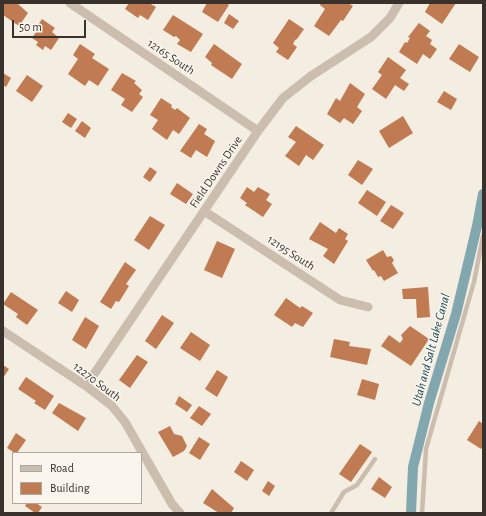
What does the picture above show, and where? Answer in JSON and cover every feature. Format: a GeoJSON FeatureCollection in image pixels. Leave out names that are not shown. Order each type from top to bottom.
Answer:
{"type":"FeatureCollection","features":[{"type":"Feature","properties":{"kind":"street","name":"12165 South"},"geometry":{"type":"LineString","coordinates":[[70,3],[258,131]]}},
{"type":"Feature","properties":{"kind":"street","name":"Field Downs Drive"},"geometry":{"type":"LineString","coordinates":[[86,386],[258,131],[283,98],[311,76],[372,37],[390,18],[399,3]]}},
{"type":"Feature","properties":{"kind":"street","name":"12195 South"},"geometry":{"type":"LineString","coordinates":[[204,211],[340,300],[368,307]]}},
{"type":"Feature","properties":{"kind":"street","name":"12270 South"},"geometry":{"type":"LineString","coordinates":[[3,331],[86,386],[112,406],[125,422],[172,504],[180,513]]}},
{"type":"Feature","properties":{"kind":"lane"},"geometry":{"type":"LineString","coordinates":[[422,513],[426,449],[474,282],[483,236]]}},
{"type":"Feature","properties":{"kind":"lane"},"geometry":{"type":"LineString","coordinates":[[331,513],[344,492],[357,485],[375,459]]}},
{"type":"Feature","properties":{"kind":"building"},"geometry":{"type":"Polygon","coordinates":[[[3,3],[17,3],[28,13],[19,26],[3,15],[3,3]]]}},
{"type":"Feature","properties":{"kind":"building"},"geometry":{"type":"Polygon","coordinates":[[[129,3],[149,3],[156,7],[148,20],[140,15],[138,18],[125,9],[129,3]]]}},
{"type":"Feature","properties":{"kind":"building"},"geometry":{"type":"Polygon","coordinates":[[[207,3],[226,3],[229,5],[218,22],[202,12],[207,3]]]}},
{"type":"Feature","properties":{"kind":"building"},"geometry":{"type":"Polygon","coordinates":[[[321,3],[348,3],[353,6],[343,21],[341,20],[329,36],[314,26],[325,9],[320,5],[321,3]]]}},
{"type":"Feature","properties":{"kind":"building"},"geometry":{"type":"Polygon","coordinates":[[[430,3],[456,3],[442,24],[425,12],[430,3]]]}},
{"type":"Feature","properties":{"kind":"building"},"geometry":{"type":"Polygon","coordinates":[[[229,14],[239,21],[233,29],[224,23],[229,14]]]}},
{"type":"Feature","properties":{"kind":"building"},"geometry":{"type":"Polygon","coordinates":[[[173,15],[203,34],[191,52],[177,44],[180,40],[176,36],[174,37],[163,30],[173,15]]]}},
{"type":"Feature","properties":{"kind":"building"},"geometry":{"type":"Polygon","coordinates":[[[42,19],[55,28],[52,32],[59,38],[51,50],[45,46],[43,50],[36,45],[38,42],[32,38],[36,32],[34,31],[42,19]]]}},
{"type":"Feature","properties":{"kind":"building"},"geometry":{"type":"Polygon","coordinates":[[[289,19],[304,29],[295,40],[293,44],[297,47],[288,60],[276,52],[279,48],[273,43],[289,19]]]}},
{"type":"Feature","properties":{"kind":"building"},"geometry":{"type":"Polygon","coordinates":[[[419,23],[430,31],[426,36],[432,40],[430,44],[437,49],[430,59],[423,54],[417,64],[399,52],[405,42],[407,43],[410,38],[408,37],[419,23]]]}},
{"type":"Feature","properties":{"kind":"building"},"geometry":{"type":"Polygon","coordinates":[[[80,44],[95,54],[92,58],[109,69],[98,86],[89,80],[85,86],[68,74],[78,59],[73,55],[80,44]]]}},
{"type":"Feature","properties":{"kind":"building"},"geometry":{"type":"Polygon","coordinates":[[[214,44],[242,64],[232,79],[211,65],[212,63],[205,57],[214,44]]]}},
{"type":"Feature","properties":{"kind":"building"},"geometry":{"type":"Polygon","coordinates":[[[459,44],[479,57],[470,72],[449,59],[459,44]]]}},
{"type":"Feature","properties":{"kind":"building"},"geometry":{"type":"Polygon","coordinates":[[[388,57],[406,70],[400,78],[409,84],[404,91],[395,85],[386,99],[372,89],[382,75],[378,72],[388,57]]]}},
{"type":"Feature","properties":{"kind":"building"},"geometry":{"type":"Polygon","coordinates":[[[3,73],[11,78],[6,87],[3,85],[3,73]]]}},
{"type":"Feature","properties":{"kind":"building"},"geometry":{"type":"Polygon","coordinates":[[[122,73],[136,81],[134,83],[142,90],[139,94],[143,97],[132,112],[121,105],[125,99],[111,90],[122,73]]]}},
{"type":"Feature","properties":{"kind":"building"},"geometry":{"type":"Polygon","coordinates":[[[27,75],[43,86],[32,102],[16,91],[27,75]]]}},
{"type":"Feature","properties":{"kind":"building"},"geometry":{"type":"Polygon","coordinates":[[[350,83],[365,94],[357,107],[362,111],[353,124],[344,118],[340,123],[327,114],[336,98],[340,101],[350,83]]]}},
{"type":"Feature","properties":{"kind":"building"},"geometry":{"type":"Polygon","coordinates":[[[444,91],[457,99],[451,110],[437,102],[444,91]]]}},
{"type":"Feature","properties":{"kind":"building"},"geometry":{"type":"Polygon","coordinates":[[[161,98],[172,105],[171,107],[175,110],[177,108],[190,118],[179,134],[173,130],[167,140],[152,129],[158,120],[150,115],[161,98]]]}},
{"type":"Feature","properties":{"kind":"building"},"geometry":{"type":"Polygon","coordinates":[[[68,113],[77,119],[71,128],[62,122],[68,113]]]}},
{"type":"Feature","properties":{"kind":"building"},"geometry":{"type":"Polygon","coordinates":[[[403,116],[413,133],[389,148],[379,131],[403,116]]]}},
{"type":"Feature","properties":{"kind":"building"},"geometry":{"type":"Polygon","coordinates":[[[82,121],[91,128],[85,138],[75,131],[82,121]]]}},
{"type":"Feature","properties":{"kind":"building"},"geometry":{"type":"Polygon","coordinates":[[[199,124],[207,129],[204,134],[215,141],[207,157],[196,150],[191,158],[180,151],[199,124]]]}},
{"type":"Feature","properties":{"kind":"building"},"geometry":{"type":"Polygon","coordinates":[[[296,126],[324,145],[313,160],[306,155],[299,166],[285,156],[296,142],[288,137],[296,126]]]}},
{"type":"Feature","properties":{"kind":"building"},"geometry":{"type":"Polygon","coordinates":[[[358,160],[373,169],[362,185],[348,175],[358,160]]]}},
{"type":"Feature","properties":{"kind":"building"},"geometry":{"type":"Polygon","coordinates":[[[150,167],[157,172],[150,182],[143,177],[150,167]]]}},
{"type":"Feature","properties":{"kind":"building"},"geometry":{"type":"Polygon","coordinates":[[[177,183],[193,194],[186,204],[170,194],[177,183]]]}},
{"type":"Feature","properties":{"kind":"building"},"geometry":{"type":"Polygon","coordinates":[[[247,187],[254,192],[258,187],[270,194],[266,200],[272,204],[263,217],[245,205],[247,203],[240,198],[247,187]]]}},
{"type":"Feature","properties":{"kind":"building"},"geometry":{"type":"Polygon","coordinates":[[[367,190],[386,202],[377,216],[358,203],[367,190]]]}},
{"type":"Feature","properties":{"kind":"building"},"geometry":{"type":"Polygon","coordinates":[[[391,205],[404,213],[393,229],[380,221],[391,205]]]}},
{"type":"Feature","properties":{"kind":"building"},"geometry":{"type":"Polygon","coordinates":[[[150,216],[165,225],[149,250],[134,240],[150,216]]]}},
{"type":"Feature","properties":{"kind":"building"},"geometry":{"type":"Polygon","coordinates":[[[320,222],[336,233],[339,228],[348,234],[345,239],[348,241],[334,264],[323,256],[328,249],[309,239],[320,222]]]}},
{"type":"Feature","properties":{"kind":"building"},"geometry":{"type":"Polygon","coordinates":[[[217,241],[235,249],[222,278],[204,270],[217,241]]]}},
{"type":"Feature","properties":{"kind":"building"},"geometry":{"type":"Polygon","coordinates":[[[383,250],[387,257],[391,256],[394,260],[392,263],[398,273],[384,281],[381,276],[378,277],[366,260],[383,250]]]}},
{"type":"Feature","properties":{"kind":"building"},"geometry":{"type":"Polygon","coordinates":[[[125,262],[136,270],[126,284],[129,286],[119,302],[116,301],[111,309],[100,302],[125,262]]]}},
{"type":"Feature","properties":{"kind":"building"},"geometry":{"type":"Polygon","coordinates":[[[428,287],[430,317],[417,318],[416,299],[403,299],[402,289],[428,287]]]}},
{"type":"Feature","properties":{"kind":"building"},"geometry":{"type":"Polygon","coordinates":[[[66,291],[79,300],[72,312],[58,303],[66,291]]]}},
{"type":"Feature","properties":{"kind":"building"},"geometry":{"type":"Polygon","coordinates":[[[11,292],[38,310],[27,325],[16,317],[18,314],[3,304],[11,292]]]}},
{"type":"Feature","properties":{"kind":"building"},"geometry":{"type":"Polygon","coordinates":[[[286,298],[300,308],[302,306],[313,313],[303,327],[295,323],[292,327],[274,315],[286,298]]]}},
{"type":"Feature","properties":{"kind":"building"},"geometry":{"type":"Polygon","coordinates":[[[162,315],[174,323],[156,349],[145,341],[162,315]]]}},
{"type":"Feature","properties":{"kind":"building"},"geometry":{"type":"Polygon","coordinates":[[[85,317],[99,326],[86,349],[72,340],[85,317]]]}},
{"type":"Feature","properties":{"kind":"building"},"geometry":{"type":"Polygon","coordinates":[[[410,326],[429,339],[411,366],[381,346],[389,335],[400,343],[403,339],[401,335],[410,326]]]}},
{"type":"Feature","properties":{"kind":"building"},"geometry":{"type":"Polygon","coordinates":[[[191,332],[210,345],[200,361],[180,348],[191,332]]]}},
{"type":"Feature","properties":{"kind":"building"},"geometry":{"type":"Polygon","coordinates":[[[334,339],[350,342],[349,346],[371,349],[367,365],[330,357],[334,339]]]}},
{"type":"Feature","properties":{"kind":"building"},"geometry":{"type":"Polygon","coordinates":[[[137,355],[148,362],[130,388],[119,380],[137,355]]]}},
{"type":"Feature","properties":{"kind":"building"},"geometry":{"type":"Polygon","coordinates":[[[3,365],[9,369],[3,378],[3,365]]]}},
{"type":"Feature","properties":{"kind":"building"},"geometry":{"type":"Polygon","coordinates":[[[217,370],[228,377],[217,397],[205,389],[217,370]]]}},
{"type":"Feature","properties":{"kind":"building"},"geometry":{"type":"Polygon","coordinates":[[[26,377],[54,396],[45,410],[34,403],[36,401],[18,389],[26,377]]]}},
{"type":"Feature","properties":{"kind":"building"},"geometry":{"type":"Polygon","coordinates":[[[362,379],[379,384],[375,400],[357,395],[362,379]]]}},
{"type":"Feature","properties":{"kind":"building"},"geometry":{"type":"Polygon","coordinates":[[[179,396],[192,405],[187,412],[175,404],[179,396]]]}},
{"type":"Feature","properties":{"kind":"building"},"geometry":{"type":"Polygon","coordinates":[[[59,403],[86,418],[78,431],[52,413],[59,403]]]}},
{"type":"Feature","properties":{"kind":"building"},"geometry":{"type":"Polygon","coordinates":[[[199,406],[211,414],[202,426],[190,418],[199,406]]]}},
{"type":"Feature","properties":{"kind":"building"},"geometry":{"type":"Polygon","coordinates":[[[479,421],[483,424],[483,446],[481,449],[467,440],[479,421]]]}},
{"type":"Feature","properties":{"kind":"building"},"geometry":{"type":"Polygon","coordinates":[[[170,426],[174,434],[182,436],[187,446],[184,451],[173,457],[158,432],[170,426]]]}},
{"type":"Feature","properties":{"kind":"building"},"geometry":{"type":"Polygon","coordinates":[[[16,433],[26,440],[18,452],[13,452],[7,448],[16,433]]]}},
{"type":"Feature","properties":{"kind":"building"},"geometry":{"type":"Polygon","coordinates":[[[199,437],[210,444],[200,460],[189,453],[199,437]]]}},
{"type":"Feature","properties":{"kind":"building"},"geometry":{"type":"Polygon","coordinates":[[[360,444],[372,452],[351,482],[339,474],[360,444]]]}},
{"type":"Feature","properties":{"kind":"building"},"geometry":{"type":"Polygon","coordinates":[[[241,461],[254,470],[247,481],[234,472],[241,461]]]}},
{"type":"Feature","properties":{"kind":"building"},"geometry":{"type":"Polygon","coordinates":[[[379,477],[392,487],[385,498],[371,489],[379,477]]]}},
{"type":"Feature","properties":{"kind":"building"},"geometry":{"type":"Polygon","coordinates":[[[268,481],[275,486],[269,496],[262,491],[268,481]]]}},
{"type":"Feature","properties":{"kind":"building"},"geometry":{"type":"Polygon","coordinates":[[[212,489],[234,508],[231,513],[219,513],[203,503],[212,489]]]}},
{"type":"Feature","properties":{"kind":"building"},"geometry":{"type":"Polygon","coordinates":[[[26,504],[38,504],[42,507],[38,513],[35,513],[25,506],[26,504]]]}},
{"type":"Feature","properties":{"kind":"waterway","name":"Utah and Salt Lake Canal"},"geometry":{"type":"LineString","coordinates":[[411,513],[413,467],[429,403],[456,314],[483,194]]}}]}
